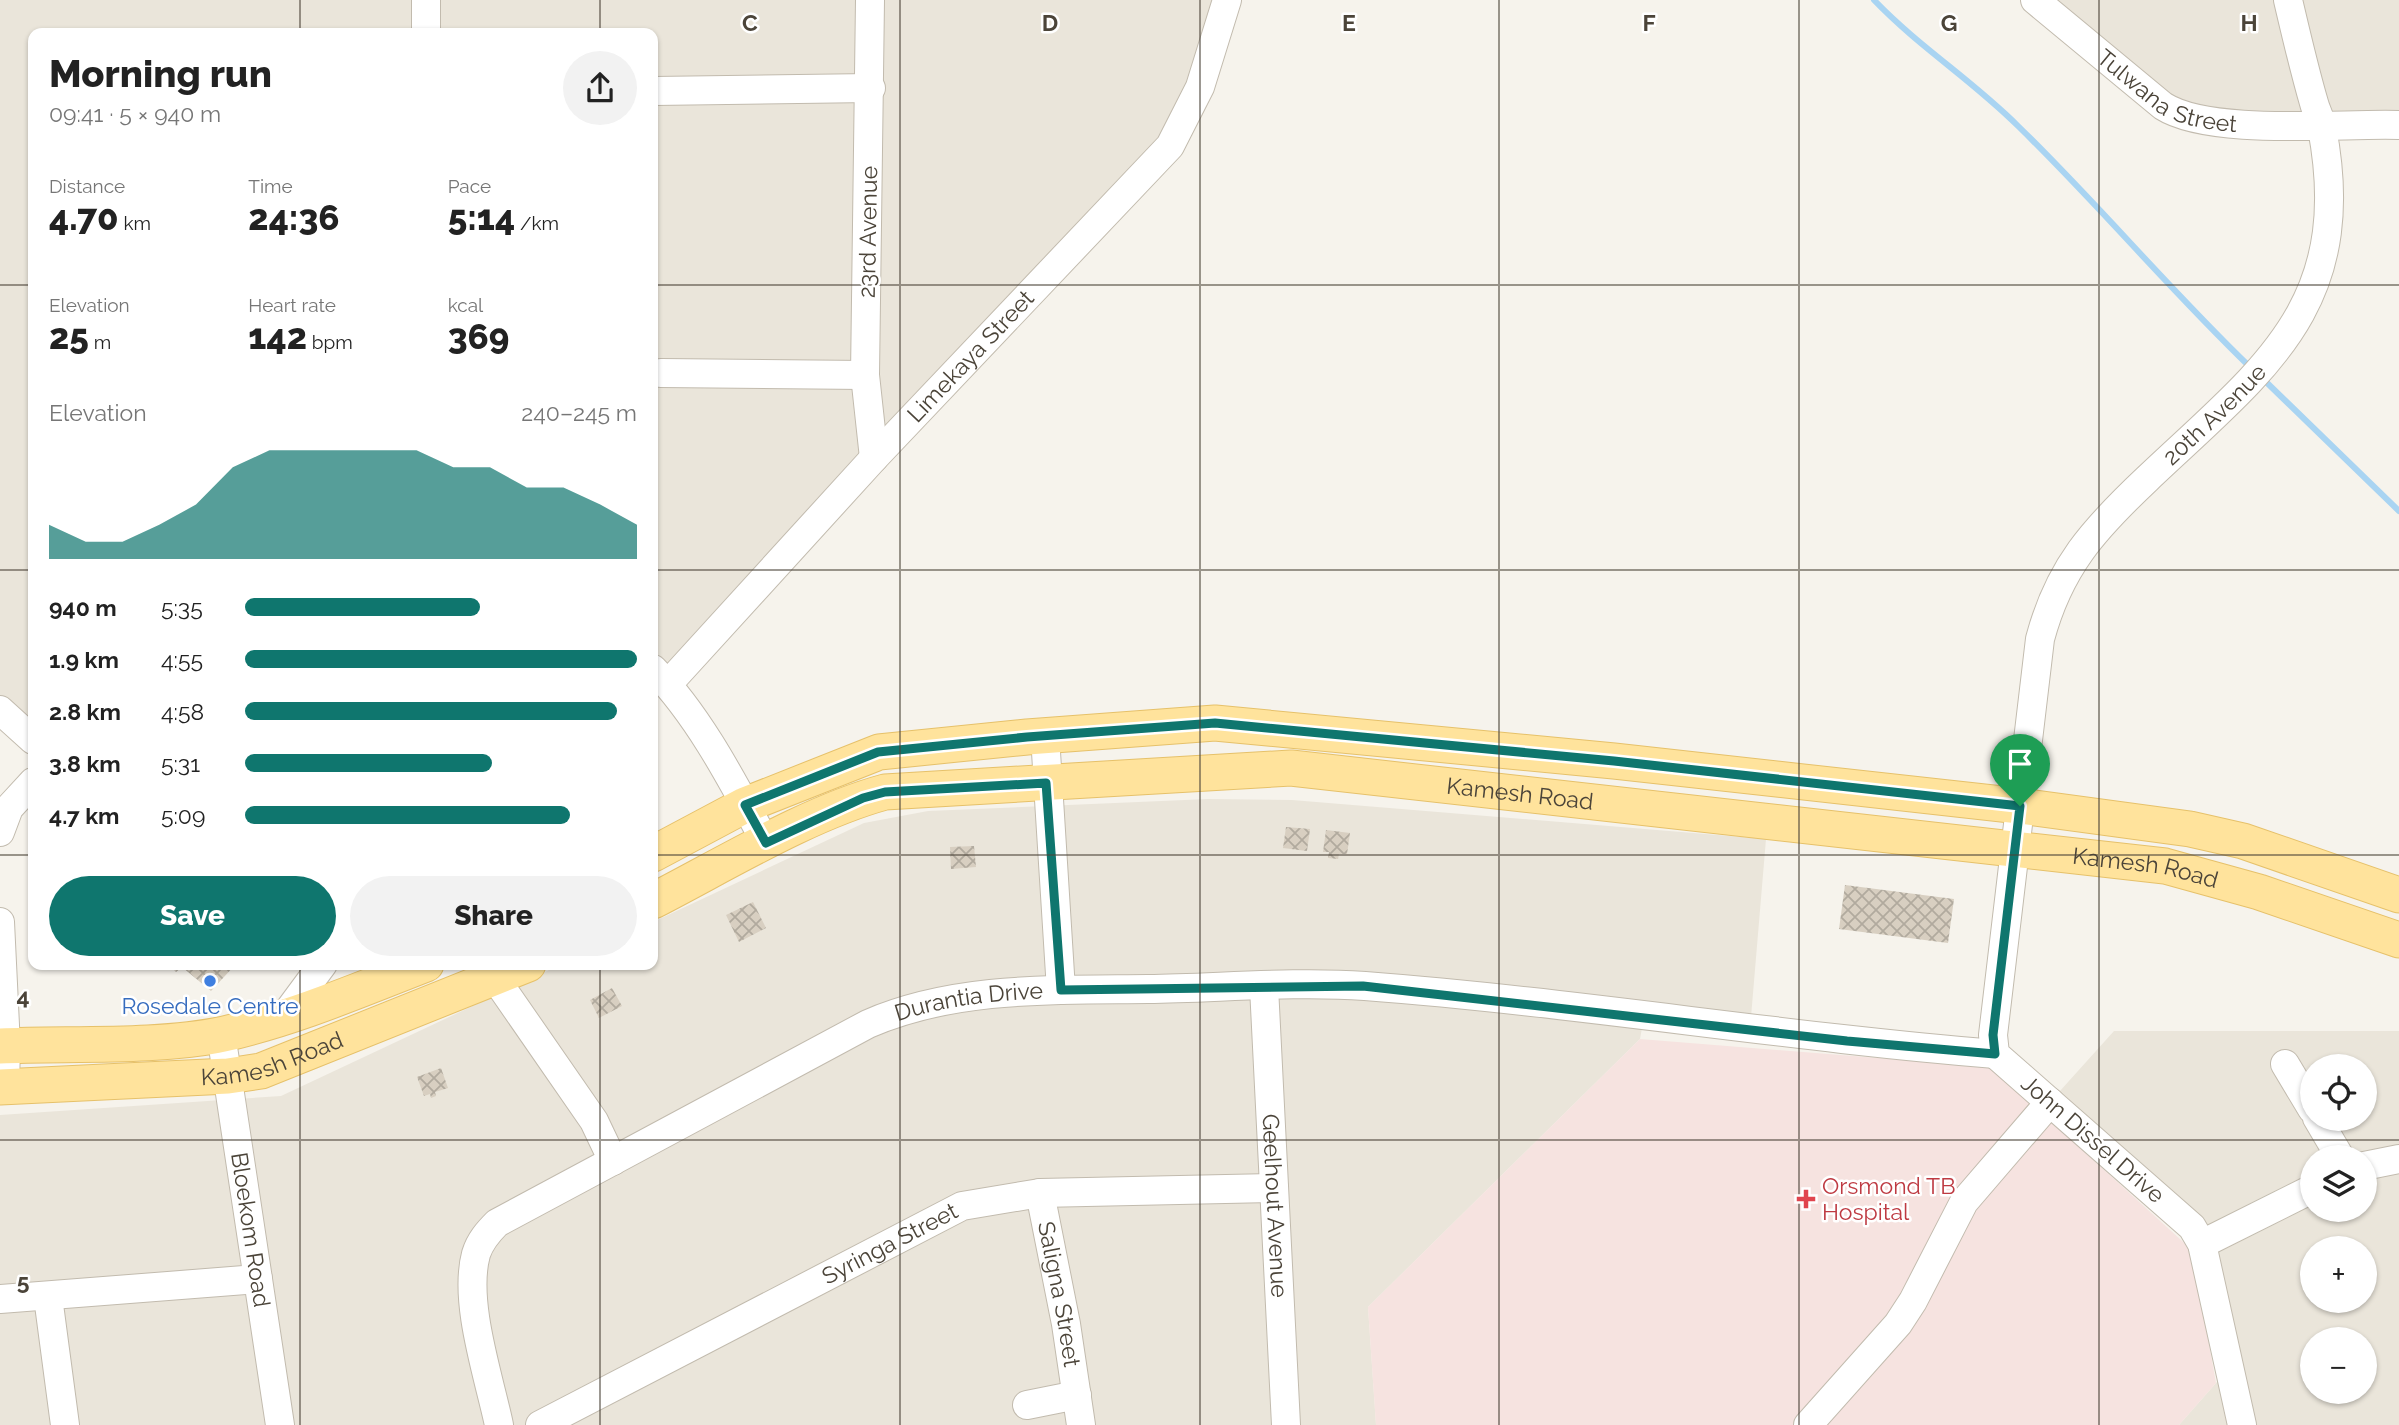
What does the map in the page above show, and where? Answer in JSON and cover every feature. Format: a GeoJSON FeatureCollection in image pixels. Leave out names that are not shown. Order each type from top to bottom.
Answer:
{"type":"FeatureCollection","features":[{"type":"Feature","properties":{"kind":"main road","name":"Kamesh Road"},"geometry":{"type":"LineString","coordinates":[[658,851],[745,805],[878,752],[1215,723],[1614,761],[2020,806],[2190,829],[2230,838],[2399,895]]}},
{"type":"Feature","properties":{"kind":"main road","name":"Kamesh Road"},"geometry":{"type":"LineString","coordinates":[[658,898],[766,843],[863,798],[885,792],[1291,768],[2165,866],[2259,891],[2399,940]]}},
{"type":"Feature","properties":{"kind":"main road","name":"Kamesh Road"},"geometry":{"type":"LineString","coordinates":[[3,1046],[174,1040],[221,1034],[283,1018],[410,970]]}},
{"type":"Feature","properties":{"kind":"main road","name":"Kamesh Road"},"geometry":{"type":"LineString","coordinates":[[2,1087],[228,1076],[261,1070],[514,970]]}},
{"type":"Feature","properties":{"kind":"street"},"geometry":{"type":"LineString","coordinates":[[426,0],[426,28]]}},
{"type":"Feature","properties":{"kind":"street","name":"23rd Avenue"},"geometry":{"type":"LineString","coordinates":[[870,0],[871,88],[865,375],[874,458]]}},
{"type":"Feature","properties":{"kind":"street","name":"Limekaya Street"},"geometry":{"type":"LineString","coordinates":[[660,677],[874,458],[1170,146],[1200,87],[1227,0]]}},
{"type":"Feature","properties":{"kind":"street","name":"Tulwana Street"},"geometry":{"type":"LineString","coordinates":[[2035,0],[2163,106],[2180,115],[2214,121],[2399,125]]}},
{"type":"Feature","properties":{"kind":"street","name":"20th Avenue"},"geometry":{"type":"LineString","coordinates":[[2020,806],[2040,639],[2062,577],[2103,520],[2267,364],[2308,299],[2320,270],[2329,225],[2330,192],[2322,125],[2288,0]]}},
{"type":"Feature","properties":{"kind":"street"},"geometry":{"type":"LineString","coordinates":[[658,91],[871,88]]}},
{"type":"Feature","properties":{"kind":"street"},"geometry":{"type":"LineString","coordinates":[[661,373],[865,375]]}},
{"type":"Feature","properties":{"kind":"street"},"geometry":{"type":"LineString","coordinates":[[660,677],[745,805],[766,843]]}},
{"type":"Feature","properties":{"kind":"street"},"geometry":{"type":"LineString","coordinates":[[0,710],[28,735]]}},
{"type":"Feature","properties":{"kind":"street"},"geometry":{"type":"LineString","coordinates":[[1045,736],[1061,990]]}},
{"type":"Feature","properties":{"kind":"street"},"geometry":{"type":"LineString","coordinates":[[0,832],[9,808],[28,787]]}},
{"type":"Feature","properties":{"kind":"street"},"geometry":{"type":"LineString","coordinates":[[1995,1054],[1993,1035],[2020,806]]}},
{"type":"Feature","properties":{"kind":"street"},"geometry":{"type":"LineString","coordinates":[[0,922],[2,1087]]}},
{"type":"Feature","properties":{"kind":"street"},"geometry":{"type":"LineString","coordinates":[[283,1018],[314,970]]}},
{"type":"Feature","properties":{"kind":"street"},"geometry":{"type":"LineString","coordinates":[[495,978],[594,1121],[614,1161]]}},
{"type":"Feature","properties":{"kind":"street","name":"Durantia Drive"},"geometry":{"type":"LineString","coordinates":[[499,1425],[475,1314],[472,1272],[483,1237],[497,1223],[868,1024],[904,1009],[939,1000],[1061,990],[1363,986],[1847,1041],[1995,1054]]}},
{"type":"Feature","properties":{"kind":"street","name":"Geelhout Avenue"},"geometry":{"type":"LineString","coordinates":[[1264,987],[1286,1425]]}},
{"type":"Feature","properties":{"kind":"street","name":"Bloekom Road"},"geometry":{"type":"LineString","coordinates":[[221,1034],[280,1425]]}},
{"type":"Feature","properties":{"kind":"street","name":"John Dissel Drive"},"geometry":{"type":"LineString","coordinates":[[1995,1054],[2183,1217],[2202,1244],[2242,1425]]}},
{"type":"Feature","properties":{"kind":"street"},"geometry":{"type":"LineString","coordinates":[[2285,1064],[2300,1089]]}},
{"type":"Feature","properties":{"kind":"street"},"geometry":{"type":"LineString","coordinates":[[1808,1425],[1898,1324],[1919,1290],[1964,1202],[2050,1101]]}},
{"type":"Feature","properties":{"kind":"street"},"geometry":{"type":"LineString","coordinates":[[2377,1163],[2399,1159]]}},
{"type":"Feature","properties":{"kind":"street","name":"Syringa Street"},"geometry":{"type":"LineString","coordinates":[[540,1425],[962,1206],[1040,1193],[1274,1188]]}},
{"type":"Feature","properties":{"kind":"street","name":"Saligna Street"},"geometry":{"type":"LineString","coordinates":[[1040,1193],[1081,1425]]}},
{"type":"Feature","properties":{"kind":"street"},"geometry":{"type":"LineString","coordinates":[[2202,1244],[2300,1195]]}},
{"type":"Feature","properties":{"kind":"street"},"geometry":{"type":"LineString","coordinates":[[0,1299],[258,1279]]}},
{"type":"Feature","properties":{"kind":"street"},"geometry":{"type":"LineString","coordinates":[[48,1297],[65,1425]]}},
{"type":"Feature","properties":{"kind":"street","name":"Saligna Street"},"geometry":{"type":"LineString","coordinates":[[1027,1405],[1077,1395]]}},
{"type":"Feature","properties":{"kind":"shaded area"},"geometry":{"type":"Polygon","coordinates":[[[0,0],[1220,0],[1170,146],[668,684],[658,674],[658,28],[28,28],[28,747],[0,720],[0,0]]]}},
{"type":"Feature","properties":{"kind":"shaded area"},"geometry":{"type":"Polygon","coordinates":[[[2035,0],[2399,0],[2399,127],[2188,118],[2035,0]]]}},
{"type":"Feature","properties":{"kind":"shaded area"},"geometry":{"type":"Polygon","coordinates":[[[1208,799],[1292,800],[1766,839],[1750,1029],[1644,1017],[1640,1039],[1368,1307],[1376,1425],[0,1425],[0,1115],[281,1096],[549,970],[658,970],[658,920],[864,823],[928,811],[1208,799]]]}},
{"type":"Feature","properties":{"kind":"shaded area"},"geometry":{"type":"Polygon","coordinates":[[[2114,1031],[2399,1031],[2399,1425],[2179,1425],[2216,1383],[2232,1370],[2202,1244],[2050,1102],[2114,1031]]]}},
{"type":"Feature","properties":{"kind":"shaded area","name":"Orsmond TB Hospital"},"geometry":{"type":"Polygon","coordinates":[[[1640,1039],[1991,1067],[2192,1250],[2216,1383],[2179,1425],[1376,1425],[1368,1307],[1640,1039]]]}},
{"type":"Feature","properties":{"kind":"building"},"geometry":{"type":"Polygon","coordinates":[[[1286,827],[1310,829],[1307,851],[1283,848],[1286,827]]]}},
{"type":"Feature","properties":{"kind":"building"},"geometry":{"type":"Polygon","coordinates":[[[1326,830],[1350,833],[1347,854],[1339,854],[1338,859],[1328,858],[1329,852],[1323,852],[1326,830]]]}},
{"type":"Feature","properties":{"kind":"building"},"geometry":{"type":"Polygon","coordinates":[[[974,846],[976,867],[951,869],[950,847],[974,846]]]}},
{"type":"Feature","properties":{"kind":"building"},"geometry":{"type":"Polygon","coordinates":[[[1845,885],[1954,899],[1948,943],[1839,929],[1845,885]]]}},
{"type":"Feature","properties":{"kind":"building"},"geometry":{"type":"Polygon","coordinates":[[[753,902],[766,928],[739,942],[726,915],[753,902]]]}},
{"type":"Feature","properties":{"kind":"building"},"geometry":{"type":"Polygon","coordinates":[[[186,970],[230,970],[211,991],[186,970]]]}},
{"type":"Feature","properties":{"kind":"building"},"geometry":{"type":"Polygon","coordinates":[[[612,988],[622,1006],[599,1018],[590,1000],[612,988]]]}},
{"type":"Feature","properties":{"kind":"building"},"geometry":{"type":"Polygon","coordinates":[[[441,1068],[448,1088],[435,1092],[436,1096],[431,1098],[430,1094],[424,1096],[417,1077],[441,1068]]]}},
{"type":"Feature","properties":{"kind":"waterway"},"geometry":{"type":"LineString","coordinates":[[1874,0],[2018,126],[2250,367]]}},
{"type":"Feature","properties":{"kind":"waterway"},"geometry":{"type":"LineString","coordinates":[[2261,377],[2399,511]]}},
{"type":"Feature","properties":{"kind":"place","name":"Rosedale Centre"},"geometry":{"type":"Point","coordinates":[210,981]}},
{"type":"Feature","properties":{"kind":"place","name":"Orsmond TB Hospital"},"geometry":{"type":"Point","coordinates":[1806,1199]}},
{"type":"Feature","properties":{"kind":"route"},"geometry":{"type":"LineString","coordinates":[[1215,723],[1614,761],[2020,806],[1993,1035],[1995,1054],[1847,1041],[1363,986],[1061,990],[1046,783],[885,792],[863,798],[766,843],[745,805],[878,752],[1027,737],[1215,723]]}}]}
